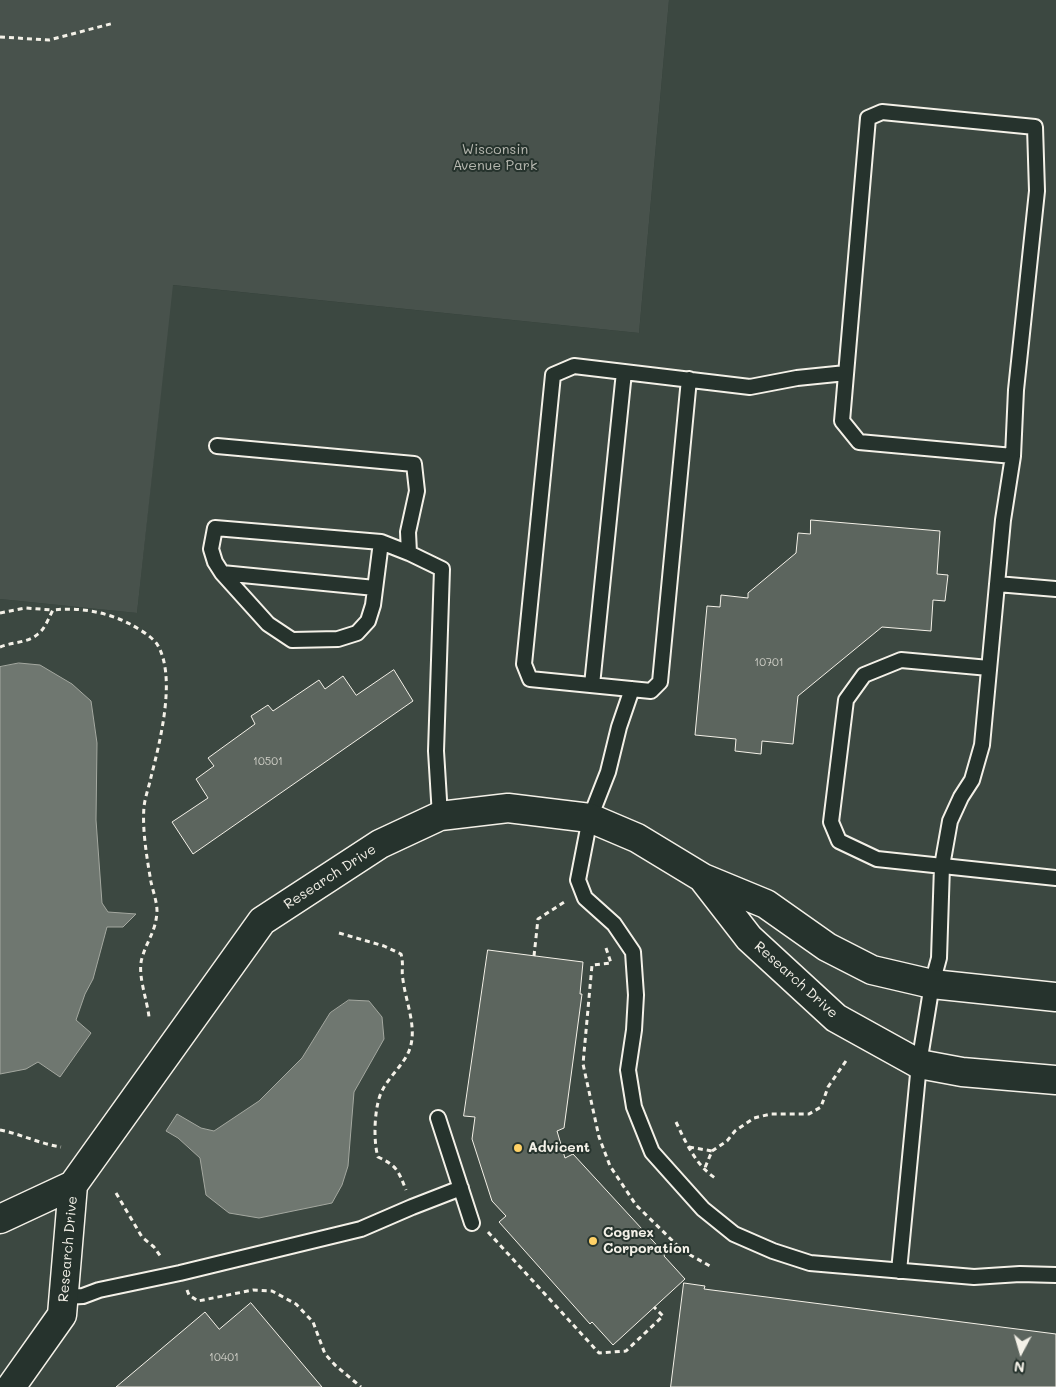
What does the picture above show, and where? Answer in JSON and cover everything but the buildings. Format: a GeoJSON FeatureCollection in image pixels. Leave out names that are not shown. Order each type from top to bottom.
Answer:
{"type":"FeatureCollection","features":[{"type":"Feature","properties":{"kind":"street","name":"Research Drive"},"geometry":{"type":"LineString","coordinates":[[0,1219],[73,1185],[262,921],[380,844],[440,816],[508,808],[590,818],[637,838],[703,878],[766,904],[827,947],[872,970],[932,984],[1056,997]]}},
{"type":"Feature","properties":{"kind":"street","name":"Research Drive"},"geometry":{"type":"LineString","coordinates":[[703,878],[748,938],[836,1018],[919,1064],[962,1072],[1056,1080]]}},
{"type":"Feature","properties":{"kind":"street","name":"Research Drive"},"geometry":{"type":"LineString","coordinates":[[11,1387],[62,1315],[73,1185]]}},
{"type":"Feature","properties":{"kind":"lane"},"geometry":{"type":"LineString","coordinates":[[899,1271],[919,1064],[932,984],[940,958],[942,866],[950,821],[961,796],[972,780],[982,745],[1003,520],[1013,456],[1016,390],[1037,191],[1035,127],[882,112],[868,118],[842,421],[859,442],[1013,456]]}},
{"type":"Feature","properties":{"kind":"lane"},"geometry":{"type":"LineString","coordinates":[[689,379],[660,682],[651,691],[530,679],[524,664],[553,374],[574,366],[624,372],[689,379],[750,386],[797,378],[846,373]]}},
{"type":"Feature","properties":{"kind":"lane"},"geometry":{"type":"LineString","coordinates":[[592,685],[624,372]]}},
{"type":"Feature","properties":{"kind":"lane"},"geometry":{"type":"LineString","coordinates":[[217,446],[414,464],[417,491],[408,532],[409,553]]}},
{"type":"Feature","properties":{"kind":"lane"},"geometry":{"type":"LineString","coordinates":[[380,542],[373,605],[368,621],[357,633],[338,639],[292,640],[268,624],[222,573],[215,562],[211,549],[215,528],[380,542],[409,553],[442,570],[436,751],[440,816]]}},
{"type":"Feature","properties":{"kind":"lane"},"geometry":{"type":"LineString","coordinates":[[222,573],[375,588]]}},
{"type":"Feature","properties":{"kind":"lane"},"geometry":{"type":"LineString","coordinates":[[997,584],[1056,589]]}},
{"type":"Feature","properties":{"kind":"lane"},"geometry":{"type":"LineString","coordinates":[[989,668],[901,660],[864,675],[846,700],[831,822],[839,841],[877,859],[1056,878]]}},
{"type":"Feature","properties":{"kind":"lane"},"geometry":{"type":"LineString","coordinates":[[632,689],[618,727],[608,772],[590,818],[578,880],[585,898],[614,924],[633,952],[636,995],[634,1030],[628,1070],[634,1107],[652,1152],[702,1209],[734,1234],[773,1251],[810,1263],[974,1277],[1020,1274],[1056,1275]]}},
{"type":"Feature","properties":{"kind":"lane"},"geometry":{"type":"LineString","coordinates":[[438,1118],[472,1223]]}},
{"type":"Feature","properties":{"kind":"lane"},"geometry":{"type":"LineString","coordinates":[[64,1297],[83,1296],[98,1290],[180,1273],[361,1229],[461,1188]]}},
{"type":"Feature","properties":{"kind":"path"},"geometry":{"type":"LineString","coordinates":[[0,37],[49,40],[114,23]]}},
{"type":"Feature","properties":{"kind":"path"},"geometry":{"type":"LineString","coordinates":[[0,613],[25,608],[98,612],[119,618],[138,628],[156,642],[164,658],[166,678],[164,714],[144,807],[146,853],[157,911],[154,934],[142,958],[141,976],[149,1017]]}},
{"type":"Feature","properties":{"kind":"path"},"geometry":{"type":"LineString","coordinates":[[0,647],[29,640],[40,633],[53,610]]}},
{"type":"Feature","properties":{"kind":"path"},"geometry":{"type":"LineString","coordinates":[[534,956],[538,919],[566,901]]}},
{"type":"Feature","properties":{"kind":"path"},"geometry":{"type":"LineString","coordinates":[[340,933],[384,946],[401,954],[404,964],[402,978],[413,1037],[409,1052],[382,1091],[377,1109],[375,1147],[378,1156],[392,1164],[399,1174],[412,1207]]}},
{"type":"Feature","properties":{"kind":"path"},"geometry":{"type":"LineString","coordinates":[[704,1170],[712,1151],[727,1141],[735,1131],[754,1118],[771,1114],[809,1114],[822,1107],[828,1087],[848,1058]]}},
{"type":"Feature","properties":{"kind":"path"},"geometry":{"type":"LineString","coordinates":[[676,1122],[688,1147],[704,1170],[715,1178]]}},
{"type":"Feature","properties":{"kind":"path"},"geometry":{"type":"LineString","coordinates":[[0,1130],[12,1132],[50,1146],[61,1147]]}},
{"type":"Feature","properties":{"kind":"path"},"geometry":{"type":"LineString","coordinates":[[688,1147],[712,1151]]}},
{"type":"Feature","properties":{"kind":"path"},"geometry":{"type":"LineString","coordinates":[[116,1193],[142,1237],[154,1247],[163,1260],[180,1273],[189,1295],[198,1301],[253,1290],[272,1291],[296,1304],[313,1322],[325,1354],[361,1387]]}},
{"type":"Feature","properties":{"kind":"path"},"geometry":{"type":"LineString","coordinates":[[472,1223],[486,1231],[599,1353],[626,1352],[663,1316],[654,1307]]}},
{"type":"Feature","properties":{"kind":"shaded area"},"geometry":{"type":"Polygon","coordinates":[[[669,0],[1056,0],[1056,1387],[0,1387],[0,599],[137,613],[172,285],[639,333],[669,0]]]}},
{"type":"Feature","properties":{"kind":"shaded area"},"geometry":{"type":"Polygon","coordinates":[[[19,663],[40,665],[72,684],[91,701],[97,743],[96,820],[102,903],[108,912],[136,914],[123,927],[107,927],[93,979],[85,994],[76,1020],[91,1033],[60,1077],[38,1062],[26,1069],[0,1074],[0,667],[19,663]]]}},
{"type":"Feature","properties":{"kind":"shaded area"},"geometry":{"type":"Polygon","coordinates":[[[349,1000],[369,1001],[382,1017],[384,1039],[354,1092],[348,1166],[342,1185],[332,1203],[259,1218],[229,1213],[206,1195],[200,1158],[178,1138],[166,1131],[177,1114],[201,1128],[214,1131],[259,1101],[302,1058],[330,1013],[349,1000]]]}},
{"type":"Feature","properties":{"kind":"green space","name":"Wisconsin Avenue Park"},"geometry":{"type":"Polygon","coordinates":[[[0,0],[669,0],[639,333],[173,285],[137,613],[0,599],[0,0]]]}},
{"type":"Feature","properties":{"kind":"place","name":"Advicent"},"geometry":{"type":"Point","coordinates":[518,1148]}},
{"type":"Feature","properties":{"kind":"place","name":"Cognex Corporation"},"geometry":{"type":"Point","coordinates":[593,1241]}}]}
